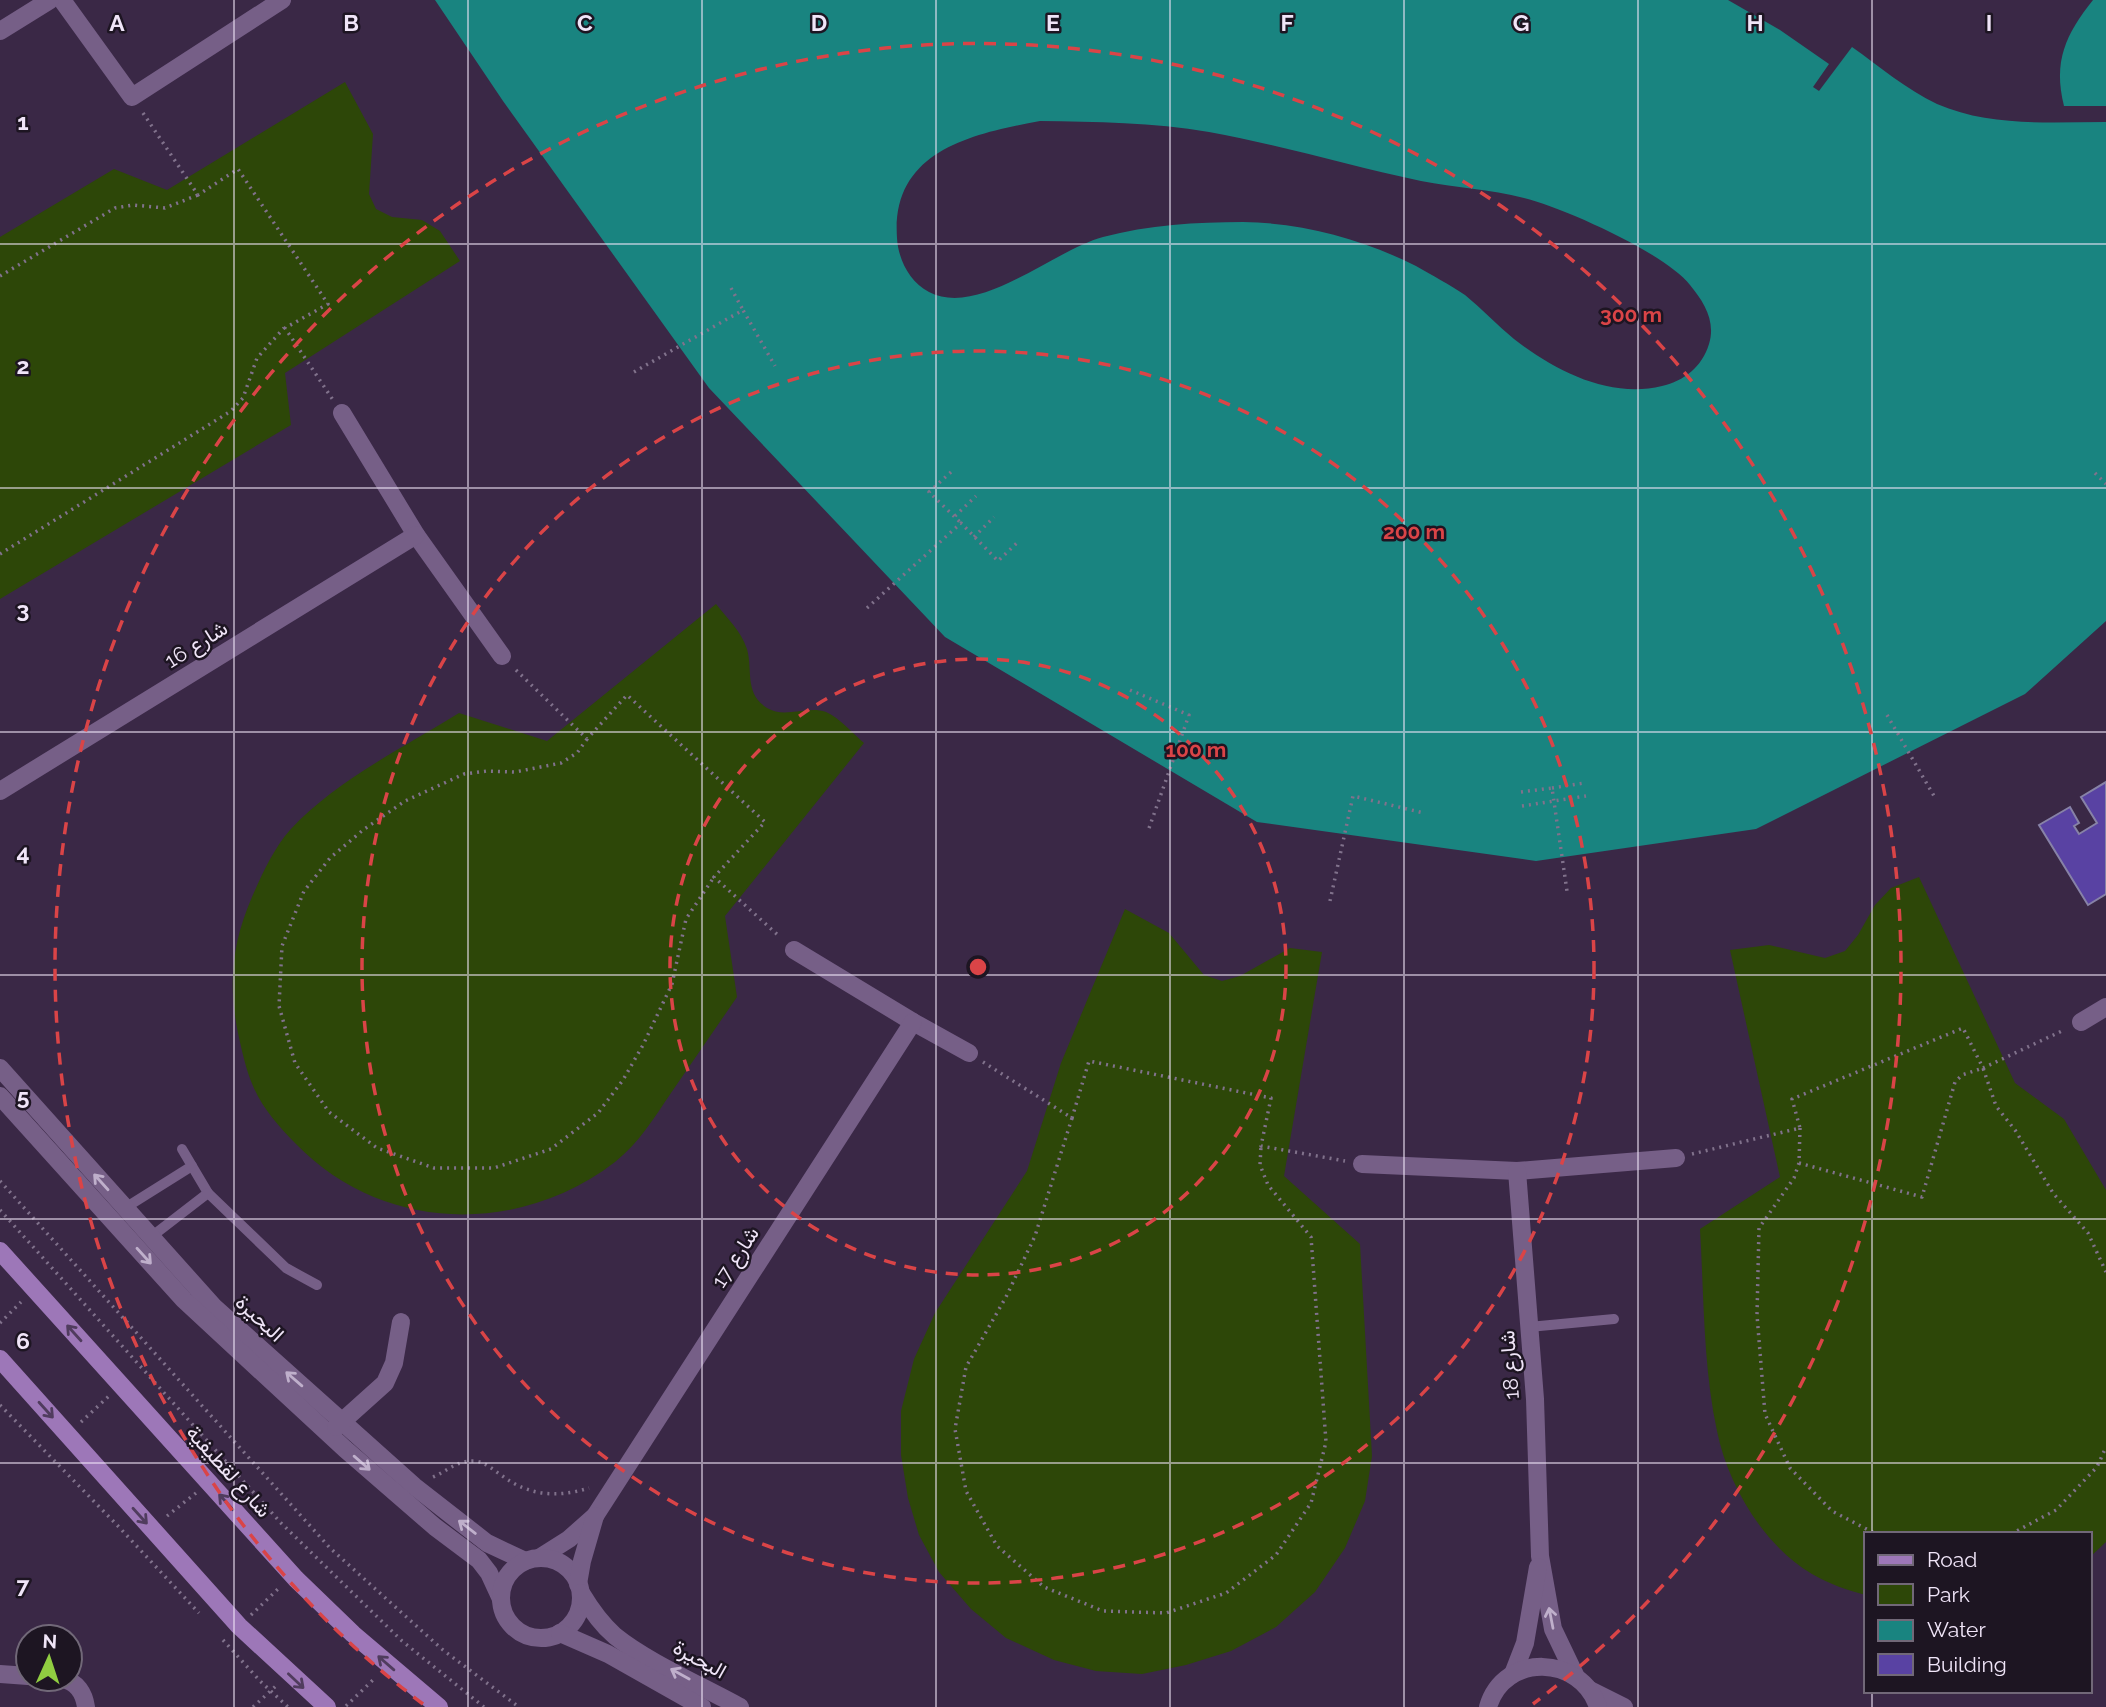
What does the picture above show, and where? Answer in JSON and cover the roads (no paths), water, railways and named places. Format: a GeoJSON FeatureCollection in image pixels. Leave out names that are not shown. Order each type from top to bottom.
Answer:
{"type":"FeatureCollection","features":[{"type":"Feature","properties":{"kind":"street"},"geometry":{"type":"LineString","coordinates":[[0,31],[50,0]]}},
{"type":"Feature","properties":{"kind":"street"},"geometry":{"type":"LineString","coordinates":[[62,0],[132,97],[282,0]]}},
{"type":"Feature","properties":{"kind":"street"},"geometry":{"type":"LineString","coordinates":[[341,413],[416,535],[502,656]]}},
{"type":"Feature","properties":{"kind":"street","name":"شارع 16"},"geometry":{"type":"LineString","coordinates":[[0,791],[416,535]]}},
{"type":"Feature","properties":{"kind":"street"},"geometry":{"type":"LineString","coordinates":[[794,950],[969,1053]]}},
{"type":"Feature","properties":{"kind":"street"},"geometry":{"type":"LineString","coordinates":[[2081,1022],[2106,1007]]}},
{"type":"Feature","properties":{"kind":"street","name":"شارع 17"},"geometry":{"type":"LineString","coordinates":[[532,1560],[569,1539],[594,1516],[913,1022]]}},
{"type":"Feature","properties":{"kind":"street","name":"البحيرة"},"geometry":{"type":"LineString","coordinates":[[0,1068],[214,1307],[414,1486],[480,1538],[532,1560]]}},
{"type":"Feature","properties":{"kind":"street"},"geometry":{"type":"LineString","coordinates":[[5,1102],[22,1093]]}},
{"type":"Feature","properties":{"kind":"street","name":"البحيرة"},"geometry":{"type":"LineString","coordinates":[[5,1102],[184,1300],[328,1433],[435,1527],[479,1560],[494,1583],[500,1599]]}},
{"type":"Feature","properties":{"kind":"street"},"geometry":{"type":"LineString","coordinates":[[1362,1164],[1517,1171],[1676,1158]]}},
{"type":"Feature","properties":{"kind":"street","name":"شارع 18"},"geometry":{"type":"LineString","coordinates":[[1517,1171],[1535,1399],[1540,1556],[1553,1629],[1574,1675]]}},
{"type":"Feature","properties":{"kind":"street"},"geometry":{"type":"LineString","coordinates":[[110,1219],[125,1208]]}},
{"type":"Feature","properties":{"kind":"street","name":"شارع لقطيفية"},"geometry":{"type":"LineString","coordinates":[[0,1251],[292,1576],[388,1665],[439,1707]]}},
{"type":"Feature","properties":{"kind":"street"},"geometry":{"type":"LineString","coordinates":[[328,1433],[344,1422],[385,1383],[394,1363],[401,1322]]}},
{"type":"Feature","properties":{"kind":"street"},"geometry":{"type":"LineString","coordinates":[[0,1359],[239,1626],[327,1707]]}},
{"type":"Feature","properties":{"kind":"street","name":"شارع 17"},"geometry":{"type":"LineString","coordinates":[[579,1588],[582,1561],[594,1516]]}},
{"type":"Feature","properties":{"kind":"street","name":"شارع 18"},"geometry":{"type":"LineString","coordinates":[[1487,1705],[1503,1682],[1513,1674],[1525,1643],[1540,1556]]}},
{"type":"Feature","properties":{"kind":"street"},"geometry":{"type":"LineString","coordinates":[[532,1560],[558,1562],[573,1575],[579,1588],[579,1612],[568,1628],[540,1638],[521,1633],[506,1619],[500,1599],[505,1581],[517,1566],[532,1560]]}},
{"type":"Feature","properties":{"kind":"street","name":"البحيرة"},"geometry":{"type":"LineString","coordinates":[[579,1588],[590,1609],[615,1636],[635,1650],[740,1707]]}},
{"type":"Feature","properties":{"kind":"street","name":"البحيرة"},"geometry":{"type":"LineString","coordinates":[[560,1633],[608,1654],[702,1707]]}},
{"type":"Feature","properties":{"kind":"street"},"geometry":{"type":"LineString","coordinates":[[1513,1674],[1538,1666],[1563,1670],[1574,1675],[1594,1699],[1624,1707]]}},
{"type":"Feature","properties":{"kind":"lane"},"geometry":{"type":"LineString","coordinates":[[182,1149],[208,1193],[286,1268],[317,1285]]}},
{"type":"Feature","properties":{"kind":"lane"},"geometry":{"type":"LineString","coordinates":[[125,1208],[192,1166]]}},
{"type":"Feature","properties":{"kind":"lane"},"geometry":{"type":"LineString","coordinates":[[151,1237],[208,1193]]}},
{"type":"Feature","properties":{"kind":"lane"},"geometry":{"type":"LineString","coordinates":[[1529,1327],[1614,1319]]}},
{"type":"Feature","properties":{"kind":"water"},"geometry":{"type":"Polygon","coordinates":[[[435,0],[1728,0],[1780,30],[1829,64],[1813,87],[1819,91],[1852,47],[1915,92],[1957,111],[1978,117],[2020,122],[2106,122],[2106,621],[2025,694],[1756,829],[1536,861],[1257,822],[945,637],[709,388],[503,101],[435,0]],[[1040,121],[988,133],[940,152],[921,166],[907,185],[899,209],[897,238],[906,269],[922,288],[949,298],[993,290],[1083,244],[1137,230],[1226,222],[1266,223],[1332,234],[1396,256],[1465,295],[1514,339],[1547,362],[1603,385],[1642,389],[1670,384],[1685,377],[1697,366],[1709,344],[1711,327],[1704,305],[1677,272],[1613,233],[1542,203],[1421,181],[1209,132],[1146,124],[1040,121]]]}},
{"type":"Feature","properties":{"kind":"water"},"geometry":{"type":"Polygon","coordinates":[[[2093,0],[2106,0],[2106,106],[2064,106],[2060,76],[2064,50],[2075,25],[2093,0]]]}}]}
